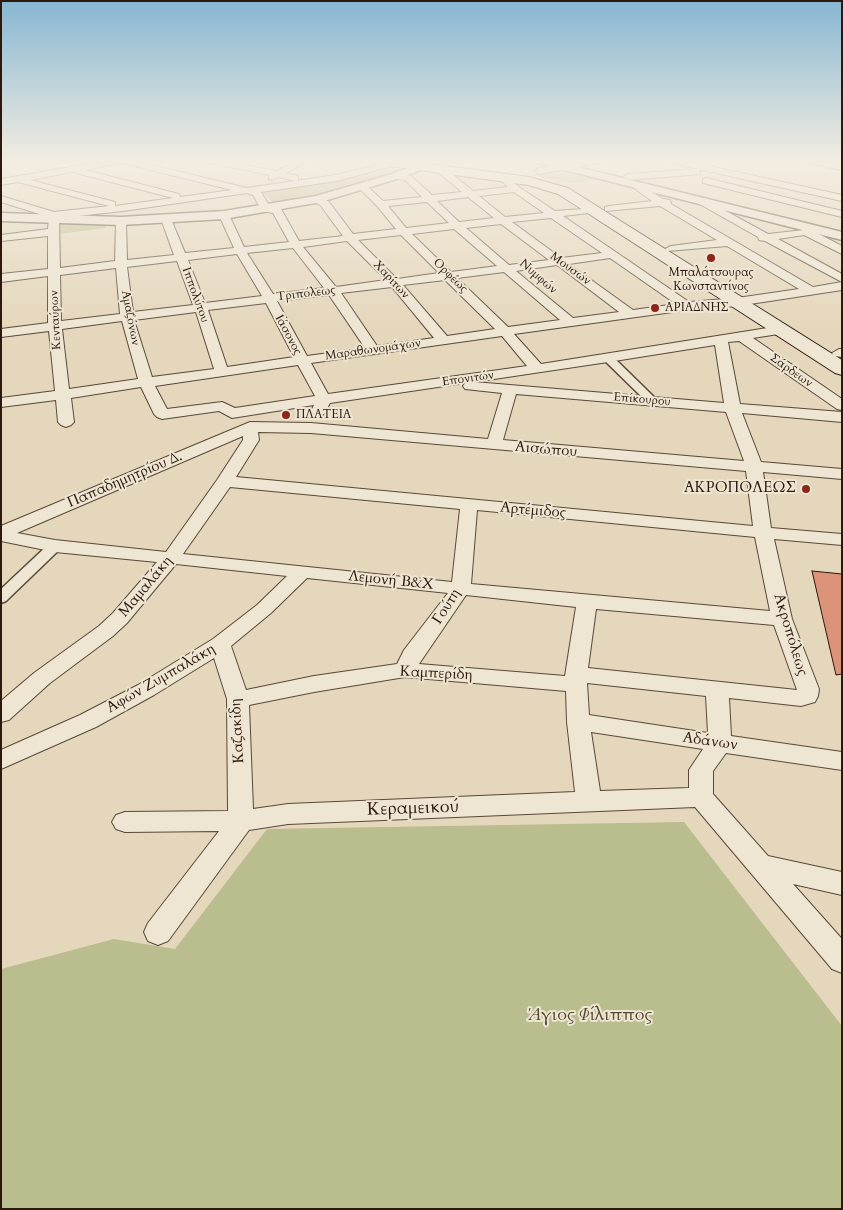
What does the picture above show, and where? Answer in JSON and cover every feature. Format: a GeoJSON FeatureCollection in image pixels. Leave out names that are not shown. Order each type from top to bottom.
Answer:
{"type":"FeatureCollection","features":[{"type":"Feature","properties":{"kind":"main road"},"geometry":{"type":"LineString","coordinates":[[613,216],[745,301],[841,358]]}},
{"type":"Feature","properties":{"kind":"main road"},"geometry":{"type":"LineString","coordinates":[[614,216],[672,249],[745,301],[780,330],[841,358]]}},
{"type":"Feature","properties":{"kind":"street"},"geometry":{"type":"LineString","coordinates":[[53,217],[57,216]]}},
{"type":"Feature","properties":{"kind":"street"},"geometry":{"type":"LineString","coordinates":[[1,217],[53,217],[121,221],[208,216]]}},
{"type":"Feature","properties":{"kind":"street","name":"Ιάσονος"},"geometry":{"type":"LineString","coordinates":[[225,216],[241,252],[258,277],[301,361],[324,400]]}},
{"type":"Feature","properties":{"kind":"street"},"geometry":{"type":"LineString","coordinates":[[280,216],[296,245],[333,291],[373,350]]}},
{"type":"Feature","properties":{"kind":"street","name":"Χαρίτων"},"geometry":{"type":"LineString","coordinates":[[334,216],[350,238],[395,283],[444,341]]}},
{"type":"Feature","properties":{"kind":"street","name":"Ορφέως"},"geometry":{"type":"LineString","coordinates":[[391,216],[404,232],[506,333],[537,368]]}},
{"type":"Feature","properties":{"kind":"street","name":"Νυμφών"},"geometry":{"type":"LineString","coordinates":[[446,216],[571,323]]}},
{"type":"Feature","properties":{"kind":"street","name":"Μουσών"},"geometry":{"type":"LineString","coordinates":[[499,216],[630,314]]}},
{"type":"Feature","properties":{"kind":"street"},"geometry":{"type":"LineString","coordinates":[[1,278],[540,216]]}},
{"type":"Feature","properties":{"kind":"street"},"geometry":{"type":"LineString","coordinates":[[554,216],[687,306]]}},
{"type":"Feature","properties":{"kind":"street"},"geometry":{"type":"LineString","coordinates":[[685,216],[811,291]]}},
{"type":"Feature","properties":{"kind":"street"},"geometry":{"type":"LineString","coordinates":[[727,216],[842,279]]}},
{"type":"Feature","properties":{"kind":"street"},"geometry":{"type":"LineString","coordinates":[[758,216],[812,231],[842,236]]}},
{"type":"Feature","properties":{"kind":"street","name":"Κενταύρων"},"geometry":{"type":"LineString","coordinates":[[53,217],[55,326],[66,422]]}},
{"type":"Feature","properties":{"kind":"street","name":"Ιππολύτου"},"geometry":{"type":"LineString","coordinates":[[166,219],[201,308],[222,372]]}},
{"type":"Feature","properties":{"kind":"street","name":"Αμαζόνων"},"geometry":{"type":"LineString","coordinates":[[121,221],[121,265],[128,318],[146,382],[154,395],[158,410]]}},
{"type":"Feature","properties":{"kind":"street"},"geometry":{"type":"LineString","coordinates":[[672,249],[812,231],[842,251]]}},
{"type":"Feature","properties":{"kind":"street"},"geometry":{"type":"LineString","coordinates":[[1,238],[52,232]]}},
{"type":"Feature","properties":{"kind":"street","name":"Τριπόλεως"},"geometry":{"type":"LineString","coordinates":[[1,333],[611,255]]}},
{"type":"Feature","properties":{"kind":"street","name":"Μαραθωνομάχων"},"geometry":{"type":"LineString","coordinates":[[1,403],[687,306],[745,301],[842,286]]}},
{"type":"Feature","properties":{"kind":"street","name":"Επονιτών"},"geometry":{"type":"LineString","coordinates":[[158,410],[162,414],[222,406],[232,412],[443,383],[780,330]]}},
{"type":"Feature","properties":{"kind":"street","name":"Σάρδεων"},"geometry":{"type":"LineString","coordinates":[[741,336],[842,406]]}},
{"type":"Feature","properties":{"kind":"street","name":"Ακροπόλεως"},"geometry":{"type":"LineString","coordinates":[[717,688],[801,698],[807,696],[808,689],[782,619],[763,532],[754,466],[732,409],[721,339]]}},
{"type":"Feature","properties":{"kind":"street"},"geometry":{"type":"LineString","coordinates":[[608,358],[651,400]]}},
{"type":"Feature","properties":{"kind":"street","name":"Επίκουρου"},"geometry":{"type":"LineString","coordinates":[[443,383],[510,390],[651,400],[732,409],[842,416]]}},
{"type":"Feature","properties":{"kind":"street"},"geometry":{"type":"LineString","coordinates":[[494,445],[510,390]]}},
{"type":"Feature","properties":{"kind":"street"},"geometry":{"type":"LineString","coordinates":[[311,428],[324,400]]}},
{"type":"Feature","properties":{"kind":"street","name":"Αισώπου"},"geometry":{"type":"LineString","coordinates":[[250,427],[311,428],[842,474]]}},
{"type":"Feature","properties":{"kind":"street","name":"Μαμαλάκη"},"geometry":{"type":"LineString","coordinates":[[1,714],[42,678],[106,632],[120,618],[171,558],[225,481],[251,440],[250,427]]}},
{"type":"Feature","properties":{"kind":"street","name":"Παπαδημητρίου Δ."},"geometry":{"type":"LineString","coordinates":[[1,534],[250,427]]}},
{"type":"Feature","properties":{"kind":"street","name":"Αρτέμιδος"},"geometry":{"type":"LineString","coordinates":[[225,481],[842,540]]}},
{"type":"Feature","properties":{"kind":"street","name":"Γούτη"},"geometry":{"type":"LineString","coordinates":[[405,670],[412,655],[448,609],[461,588],[469,505]]}},
{"type":"Feature","properties":{"kind":"street","name":"Λεμονή Β&Χ"},"geometry":{"type":"LineString","coordinates":[[1,534],[55,546],[587,602],[782,619]]}},
{"type":"Feature","properties":{"kind":"street"},"geometry":{"type":"LineString","coordinates":[[1,598],[55,546]]}},
{"type":"Feature","properties":{"kind":"street","name":"Αφών Ζυμπαλάκη"},"geometry":{"type":"LineString","coordinates":[[1,760],[88,720],[146,690],[220,644],[264,609],[303,572]]}},
{"type":"Feature","properties":{"kind":"street"},"geometry":{"type":"LineString","coordinates":[[587,602],[576,679],[578,722],[589,802]]}},
{"type":"Feature","properties":{"kind":"street","name":"Καζακίδη"},"geometry":{"type":"LineString","coordinates":[[220,644],[238,699],[241,821]]}},
{"type":"Feature","properties":{"kind":"street","name":"Καμπερίδη"},"geometry":{"type":"LineString","coordinates":[[238,699],[314,684],[405,670],[717,688]]}},
{"type":"Feature","properties":{"kind":"street"},"geometry":{"type":"LineString","coordinates":[[717,688],[720,743],[700,770],[701,797],[842,960]]}},
{"type":"Feature","properties":{"kind":"street","name":"Αδάνων"},"geometry":{"type":"LineString","coordinates":[[578,722],[842,761]]}},
{"type":"Feature","properties":{"kind":"street","name":"Κεραμεικού"},"geometry":{"type":"LineString","coordinates":[[125,822],[241,821],[288,814],[701,797]]}},
{"type":"Feature","properties":{"kind":"street"},"geometry":{"type":"LineString","coordinates":[[158,932],[241,821]]}},
{"type":"Feature","properties":{"kind":"street"},"geometry":{"type":"LineString","coordinates":[[759,865],[842,884]]}},
{"type":"Feature","properties":{"kind":"green space"},"geometry":{"type":"Polygon","coordinates":[[[56,221],[105,222],[106,228],[59,234],[56,221]]]}},
{"type":"Feature","properties":{"kind":"green space","name":"Άγιος Φίλιππος"},"geometry":{"type":"Polygon","coordinates":[[[684,822],[842,1026],[842,1209],[1,1209],[1,969],[114,939],[175,949],[267,829],[684,822]]]}},
{"type":"Feature","properties":{"kind":"building"},"geometry":{"type":"Polygon","coordinates":[[[812,571],[842,574],[842,674],[836,675],[812,571]]]}},
{"type":"Feature","properties":{"kind":"place","name":"Μπαλάτσουρας Κωνσταντίνος"},"geometry":{"type":"Point","coordinates":[711,258]}},
{"type":"Feature","properties":{"kind":"place","name":"ΑΡΙΑΔΝΗΣ"},"geometry":{"type":"Point","coordinates":[655,308]}},
{"type":"Feature","properties":{"kind":"place","name":"ΠΛΑΤΕΙΑ"},"geometry":{"type":"Point","coordinates":[286,415]}},
{"type":"Feature","properties":{"kind":"place","name":"ΑΚΡΟΠΟΛΕΩΣ"},"geometry":{"type":"Point","coordinates":[806,489]}}]}
